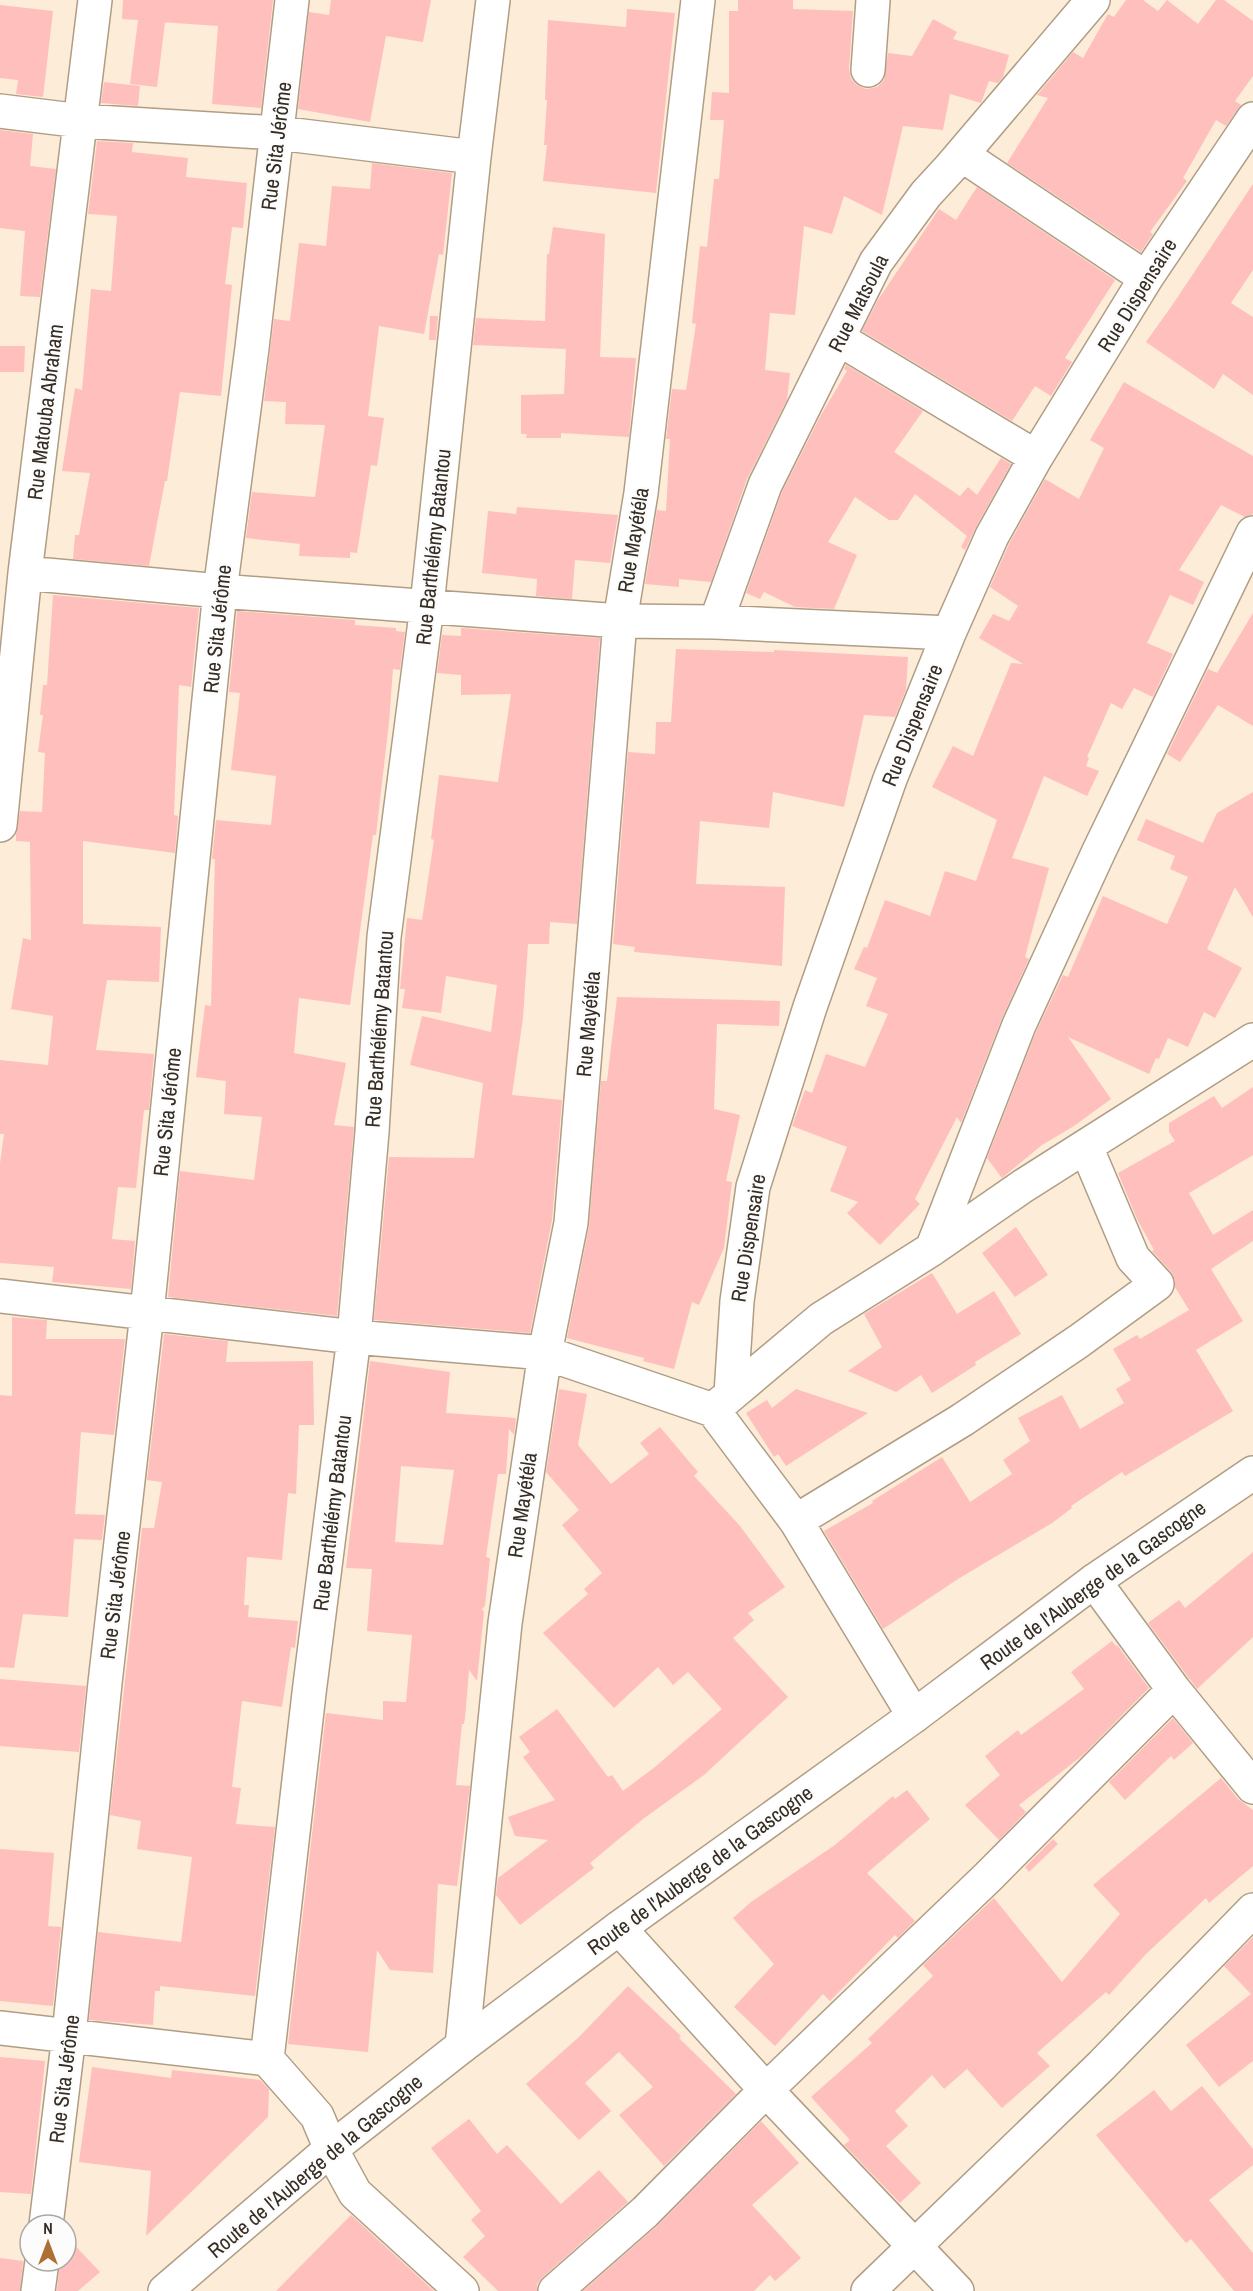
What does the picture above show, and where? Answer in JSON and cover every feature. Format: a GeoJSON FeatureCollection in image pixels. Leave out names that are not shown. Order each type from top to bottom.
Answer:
{"type":"FeatureCollection","features":[{"type":"Feature","properties":{"kind":"street","name":"Rue Matouba Abraham"},"geometry":{"type":"LineString","coordinates":[[0,825],[26,573],[95,0]]}},
{"type":"Feature","properties":{"kind":"street","name":"Rue Sita Jérôme"},"geometry":{"type":"LineString","coordinates":[[47,2213],[69,2035],[105,1683],[147,1313],[220,591],[278,133],[292,0]]}},
{"type":"Feature","properties":{"kind":"street","name":"Rue Barthélémy Batantou"},"geometry":{"type":"LineString","coordinates":[[267,2059],[309,1693],[354,1337],[372,1132],[384,937],[427,606],[474,157],[493,0]]}},
{"type":"Feature","properties":{"kind":"street","name":"Rue Mayétéla"},"geometry":{"type":"LineString","coordinates":[[462,2046],[505,1623],[545,1353],[571,1223],[620,621],[642,482],[698,0]]}},
{"type":"Feature","properties":{"kind":"street"},"geometry":{"type":"LineString","coordinates":[[868,70],[873,0]]}},
{"type":"Feature","properties":{"kind":"street","name":"Rue Matsoula"},"geometry":{"type":"LineString","coordinates":[[716,622],[765,484],[876,262],[926,194],[962,155],[1089,1]]}},
{"type":"Feature","properties":{"kind":"street"},"geometry":{"type":"LineString","coordinates":[[0,111],[81,121],[278,133],[474,157]]}},
{"type":"Feature","properties":{"kind":"street","name":"Rue Dispensaire"},"geometry":{"type":"LineString","coordinates":[[722,1402],[753,1187],[810,1007],[879,812],[949,633],[992,536],[1036,457],[1146,278],[1253,119]]}},
{"type":"Feature","properties":{"kind":"street"},"geometry":{"type":"LineString","coordinates":[[962,155],[1146,278]]}},
{"type":"Feature","properties":{"kind":"street"},"geometry":{"type":"LineString","coordinates":[[839,339],[1036,457]]}},
{"type":"Feature","properties":{"kind":"street"},"geometry":{"type":"LineString","coordinates":[[932,1249],[1019,1025],[1119,808],[1253,533]]}},
{"type":"Feature","properties":{"kind":"street"},"geometry":{"type":"LineString","coordinates":[[26,573],[220,591],[620,621],[716,622],[949,633]]}},
{"type":"Feature","properties":{"kind":"street"},"geometry":{"type":"LineString","coordinates":[[722,1402],[821,1319],[932,1249],[1023,1186],[1253,1040]]}},
{"type":"Feature","properties":{"kind":"street"},"geometry":{"type":"LineString","coordinates":[[796,1521],[962,1420],[1079,1341],[1157,1284],[1133,1258],[1086,1147]]}},
{"type":"Feature","properties":{"kind":"street"},"geometry":{"type":"LineString","coordinates":[[0,1296],[354,1337],[545,1353],[722,1402],[914,1716]]}},
{"type":"Feature","properties":{"kind":"street","name":"Route de l'Auberge de la Gascogne"},"geometry":{"type":"LineString","coordinates":[[165,2291],[331,2149],[462,2046],[619,1928],[914,1716],[1094,1581],[1253,1473]]}},
{"type":"Feature","properties":{"kind":"street"},"geometry":{"type":"LineString","coordinates":[[1094,1581],[1174,1690],[1253,1787]]}},
{"type":"Feature","properties":{"kind":"street"},"geometry":{"type":"LineString","coordinates":[[555,2291],[645,2212],[766,2090],[988,1877],[1174,1690]]}},
{"type":"Feature","properties":{"kind":"street"},"geometry":{"type":"LineString","coordinates":[[868,2291],[1101,2066],[1253,1910]]}},
{"type":"Feature","properties":{"kind":"street"},"geometry":{"type":"LineString","coordinates":[[619,1928],[766,2090],[957,2291]]}},
{"type":"Feature","properties":{"kind":"street"},"geometry":{"type":"LineString","coordinates":[[0,2028],[267,2059],[317,2116],[331,2149],[355,2193],[462,2291]]}},
{"type":"Feature","properties":{"kind":"street"},"geometry":{"type":"LineString","coordinates":[[38,2291],[40,2273]]}},
{"type":"Feature","properties":{"kind":"building"},"geometry":{"type":"Polygon","coordinates":[[[123,0],[273,0],[261,108],[212,104],[218,26],[165,22],[157,87],[130,84],[138,20],[122,19],[123,0]]]}},
{"type":"Feature","properties":{"kind":"building"},"geometry":{"type":"Polygon","coordinates":[[[331,0],[431,0],[423,42],[386,36],[370,122],[298,109],[309,12],[329,15],[331,0]]]}},
{"type":"Feature","properties":{"kind":"building"},"geometry":{"type":"Polygon","coordinates":[[[738,0],[793,0],[793,9],[853,11],[849,69],[851,79],[866,89],[877,87],[884,80],[888,53],[912,56],[933,19],[957,32],[953,39],[1009,55],[1003,77],[998,83],[989,81],[981,103],[950,94],[943,130],[903,126],[882,215],[844,196],[832,234],[804,226],[795,315],[770,313],[765,370],[790,373],[787,400],[747,479],[711,582],[679,579],[679,587],[645,584],[657,510],[666,511],[670,439],[666,439],[672,389],[686,390],[696,324],[692,323],[700,246],[707,247],[714,179],[719,179],[724,120],[710,120],[712,92],[729,93],[729,11],[738,11],[738,0]]]}},
{"type":"Feature","properties":{"kind":"building"},"geometry":{"type":"Polygon","coordinates":[[[1126,0],[1143,0],[1158,11],[1167,0],[1198,24],[1216,0],[1224,0],[1253,21],[1253,76],[1235,101],[1241,105],[1226,126],[1216,120],[1183,178],[1187,181],[1150,232],[1153,234],[1141,252],[1007,163],[1048,98],[1037,95],[1073,52],[1083,58],[1108,14],[1114,17],[1126,0]]]}},
{"type":"Feature","properties":{"kind":"building"},"geometry":{"type":"Polygon","coordinates":[[[0,5],[53,11],[43,97],[16,94],[18,80],[0,78],[0,5]]]}},
{"type":"Feature","properties":{"kind":"building"},"geometry":{"type":"Polygon","coordinates":[[[627,9],[675,13],[656,193],[543,181],[547,145],[544,145],[548,20],[626,27],[627,9]]]}},
{"type":"Feature","properties":{"kind":"building"},"geometry":{"type":"Polygon","coordinates":[[[104,82],[140,86],[138,106],[101,103],[104,82]]]}},
{"type":"Feature","properties":{"kind":"building"},"geometry":{"type":"Polygon","coordinates":[[[0,130],[33,134],[30,166],[56,169],[40,297],[20,296],[25,231],[0,228],[0,130]]]}},
{"type":"Feature","properties":{"kind":"building"},"geometry":{"type":"Polygon","coordinates":[[[97,141],[133,143],[132,152],[188,158],[186,177],[247,183],[243,228],[232,227],[225,284],[232,285],[221,396],[180,392],[167,481],[165,481],[149,566],[73,559],[75,535],[79,535],[90,473],[62,471],[75,388],[82,390],[91,289],[111,291],[117,216],[88,214],[97,141]]]}},
{"type":"Feature","properties":{"kind":"building"},"geometry":{"type":"Polygon","coordinates":[[[372,163],[452,173],[443,255],[439,254],[424,334],[379,326],[368,416],[384,418],[377,466],[371,465],[357,553],[350,552],[350,558],[299,556],[300,544],[246,538],[252,492],[315,497],[325,425],[285,424],[286,402],[264,401],[274,319],[290,321],[299,243],[326,246],[332,186],[370,189],[372,163]]]}},
{"type":"Feature","properties":{"kind":"building"},"geometry":{"type":"Polygon","coordinates":[[[1253,184],[1253,270],[1231,303],[1253,317],[1253,395],[1223,374],[1214,389],[1146,342],[1253,184]]]}},
{"type":"Feature","properties":{"kind":"building"},"geometry":{"type":"Polygon","coordinates":[[[977,187],[1115,280],[1065,358],[1072,362],[1051,396],[1035,386],[1012,421],[862,331],[878,300],[939,209],[956,220],[977,187]]]}},
{"type":"Feature","properties":{"kind":"building"},"geometry":{"type":"Polygon","coordinates":[[[553,227],[605,234],[600,357],[636,358],[629,437],[561,433],[561,438],[526,438],[527,434],[521,434],[521,395],[564,394],[566,349],[473,345],[476,318],[545,321],[547,254],[549,254],[553,227]]]}},
{"type":"Feature","properties":{"kind":"building"},"geometry":{"type":"Polygon","coordinates":[[[430,316],[438,316],[436,340],[429,340],[430,316]]]}},
{"type":"Feature","properties":{"kind":"building"},"geometry":{"type":"Polygon","coordinates":[[[0,346],[25,346],[24,372],[0,372],[0,346]]]}},
{"type":"Feature","properties":{"kind":"building"},"geometry":{"type":"Polygon","coordinates":[[[846,365],[923,411],[894,452],[960,496],[968,487],[977,495],[1001,458],[1011,464],[965,550],[961,547],[967,536],[915,494],[898,520],[889,520],[855,497],[828,542],[857,555],[834,609],[795,607],[764,592],[760,599],[746,593],[782,492],[821,415],[847,371],[844,369],[846,365]]]}},
{"type":"Feature","properties":{"kind":"building"},"geometry":{"type":"Polygon","coordinates":[[[1124,382],[1253,456],[1253,514],[1245,517],[1221,505],[1179,570],[1204,582],[1193,605],[1170,595],[1147,643],[1173,654],[1153,697],[1134,688],[1122,709],[1111,703],[1087,757],[1089,758],[1086,766],[1099,771],[1087,796],[1044,776],[1012,858],[1049,868],[1025,957],[1029,959],[1002,1018],[961,1123],[957,1117],[915,1199],[920,1204],[880,1245],[847,1213],[858,1202],[830,1191],[847,1147],[792,1126],[805,1090],[812,1093],[826,1054],[865,1067],[888,1014],[866,1006],[877,978],[854,969],[864,947],[867,948],[885,900],[930,916],[945,871],[976,881],[997,820],[932,787],[953,746],[973,756],[1011,663],[1023,664],[979,638],[993,614],[1009,621],[1018,606],[990,587],[1009,544],[1045,479],[1079,499],[1104,448],[1090,440],[1124,382]]]}},
{"type":"Feature","properties":{"kind":"building"},"geometry":{"type":"Polygon","coordinates":[[[517,507],[618,515],[610,563],[575,560],[572,599],[536,596],[537,579],[482,573],[488,511],[516,514],[517,507]]]}},
{"type":"Feature","properties":{"kind":"building"},"geometry":{"type":"Polygon","coordinates":[[[53,595],[199,608],[191,687],[179,685],[174,815],[178,816],[175,853],[83,841],[83,924],[161,927],[159,982],[107,980],[96,1050],[154,1054],[149,1110],[144,1110],[136,1188],[118,1187],[112,1239],[135,1241],[131,1289],[52,1282],[54,1267],[0,1263],[0,1163],[4,1134],[0,1134],[0,1060],[48,1065],[53,1016],[11,1009],[23,938],[31,940],[30,842],[16,841],[16,833],[20,811],[42,812],[45,753],[38,752],[43,715],[40,715],[43,685],[47,685],[53,595]]]}},
{"type":"Feature","properties":{"kind":"building"},"geometry":{"type":"Polygon","coordinates":[[[237,611],[355,620],[355,625],[396,628],[396,631],[405,632],[400,670],[393,669],[376,835],[373,835],[350,1005],[299,998],[294,1053],[346,1063],[334,1125],[354,1127],[337,1316],[168,1297],[180,1171],[254,1180],[262,1117],[224,1114],[226,1081],[196,1077],[205,1005],[211,1006],[215,859],[212,859],[216,820],[271,825],[276,776],[231,770],[240,693],[229,692],[237,611]]]}},
{"type":"Feature","properties":{"kind":"building"},"geometry":{"type":"Polygon","coordinates":[[[1253,613],[1253,726],[1218,705],[1180,762],[1167,754],[1208,669],[1217,673],[1253,613]]]}},
{"type":"Feature","properties":{"kind":"building"},"geometry":{"type":"Polygon","coordinates":[[[461,628],[600,638],[577,924],[550,922],[549,944],[528,944],[523,1018],[512,1095],[562,1100],[552,1220],[530,1333],[374,1320],[389,1157],[474,1158],[483,1083],[410,1065],[422,1016],[491,1032],[497,985],[446,976],[441,1013],[402,1008],[405,989],[400,989],[407,918],[422,920],[434,840],[431,839],[439,775],[498,782],[511,694],[461,695],[461,675],[437,673],[442,635],[461,636],[461,628]]]}},
{"type":"Feature","properties":{"kind":"building"},"geometry":{"type":"Polygon","coordinates":[[[676,649],[774,652],[774,650],[908,657],[906,690],[895,717],[864,715],[844,807],[773,792],[769,828],[700,821],[696,884],[785,887],[782,966],[634,952],[635,947],[613,944],[628,752],[655,754],[656,722],[671,722],[676,649]]]}},
{"type":"Feature","properties":{"kind":"building"},"geometry":{"type":"Polygon","coordinates":[[[1253,792],[1253,917],[1235,887],[1207,949],[1242,968],[1215,1018],[1204,1012],[1188,1047],[1168,1038],[1159,1059],[1156,1058],[1149,1074],[1068,1037],[1111,1099],[1074,1126],[1042,1145],[1002,1178],[987,1158],[1036,1032],[1063,975],[1068,977],[1103,896],[1167,924],[1188,877],[1170,869],[1175,856],[1137,840],[1146,819],[1203,843],[1217,813],[1253,792]]]}},
{"type":"Feature","properties":{"kind":"building"},"geometry":{"type":"Polygon","coordinates":[[[617,997],[780,1001],[779,1026],[717,1024],[714,1109],[740,1115],[726,1181],[732,1182],[724,1248],[699,1305],[692,1302],[674,1369],[643,1361],[644,1358],[567,1338],[589,1227],[601,1081],[607,1081],[617,997]]]}},
{"type":"Feature","properties":{"kind":"building"},"geometry":{"type":"Polygon","coordinates":[[[1253,1087],[1253,1155],[1189,1193],[1213,1235],[1253,1210],[1253,1241],[1211,1269],[1243,1321],[1196,1350],[1233,1411],[1125,1476],[1122,1472],[1071,1506],[1072,1508],[1052,1523],[958,1579],[883,1629],[824,1531],[873,1503],[872,1501],[942,1457],[970,1502],[1012,1474],[1003,1460],[1030,1441],[1018,1418],[1062,1395],[1080,1429],[1124,1403],[1116,1389],[1131,1380],[1113,1349],[1137,1335],[1140,1339],[1189,1310],[1175,1287],[1175,1280],[1171,1272],[1152,1251],[1154,1250],[1137,1219],[1118,1173],[1175,1141],[1169,1132],[1169,1123],[1214,1096],[1222,1108],[1253,1087]]]}},
{"type":"Feature","properties":{"kind":"building"},"geometry":{"type":"Polygon","coordinates":[[[1016,1227],[1048,1275],[1015,1297],[982,1253],[1016,1227]]]}},
{"type":"Feature","properties":{"kind":"building"},"geometry":{"type":"Polygon","coordinates":[[[932,1273],[957,1314],[994,1291],[1021,1334],[975,1362],[976,1365],[932,1393],[921,1375],[896,1392],[848,1371],[882,1347],[864,1314],[932,1273]]]}},
{"type":"Feature","properties":{"kind":"building"},"geometry":{"type":"Polygon","coordinates":[[[12,1317],[47,1320],[46,1339],[125,1339],[114,1435],[81,1432],[75,1514],[105,1515],[102,1540],[74,1539],[68,1617],[23,1614],[14,1668],[0,1667],[0,1395],[12,1396],[12,1317]]]}},
{"type":"Feature","properties":{"kind":"building"},"geometry":{"type":"Polygon","coordinates":[[[164,1334],[228,1341],[226,1362],[313,1361],[314,1425],[299,1425],[296,1494],[288,1493],[282,1560],[247,1557],[244,1605],[249,1605],[248,1617],[298,1621],[295,1648],[291,1647],[282,1707],[242,1701],[232,1787],[241,1788],[236,1824],[275,1827],[255,1996],[160,1986],[160,1991],[155,1991],[153,2025],[89,2020],[98,1932],[181,1942],[192,1857],[137,1849],[141,1821],[110,1815],[142,1528],[154,1528],[162,1482],[147,1480],[164,1334]]]}},
{"type":"Feature","properties":{"kind":"building"},"geometry":{"type":"Polygon","coordinates":[[[370,1361],[450,1372],[446,1413],[516,1418],[514,1435],[509,1429],[506,1474],[498,1474],[486,1557],[490,1558],[485,1606],[482,1609],[484,1612],[477,1681],[469,1670],[465,1718],[462,1724],[456,1785],[470,1786],[457,1886],[438,1884],[433,1973],[390,1970],[377,1950],[368,2052],[288,2044],[326,1713],[383,1720],[383,1701],[406,1702],[412,1635],[367,1631],[372,1569],[346,1568],[370,1361]],[[401,1466],[395,1542],[443,1545],[454,1470],[401,1466]]]}},
{"type":"Feature","properties":{"kind":"building"},"geometry":{"type":"Polygon","coordinates":[[[559,1389],[587,1394],[578,1445],[611,1484],[649,1454],[640,1443],[660,1427],[698,1472],[694,1476],[740,1526],[785,1587],[748,1613],[754,1620],[733,1638],[788,1697],[704,1775],[643,1819],[590,1863],[594,1868],[520,1925],[496,1895],[498,1878],[548,1840],[515,1836],[508,1817],[555,1800],[523,1757],[530,1752],[519,1737],[557,1709],[608,1777],[612,1775],[623,1791],[655,1767],[722,1709],[688,1672],[673,1685],[658,1667],[614,1708],[543,1633],[588,1594],[584,1589],[602,1573],[562,1525],[579,1510],[546,1472],[559,1389]]]}},
{"type":"Feature","properties":{"kind":"building"},"geometry":{"type":"Polygon","coordinates":[[[796,1389],[868,1413],[786,1466],[778,1454],[774,1457],[746,1413],[767,1400],[772,1408],[796,1389]]]}},
{"type":"Feature","properties":{"kind":"building"},"geometry":{"type":"Polygon","coordinates":[[[1253,1552],[1253,1637],[1197,1689],[1148,1623],[1179,1600],[1185,1608],[1253,1552]]]}},
{"type":"Feature","properties":{"kind":"building"},"geometry":{"type":"Polygon","coordinates":[[[1112,1641],[1149,1688],[1083,1755],[1019,1805],[1026,1812],[999,1840],[965,1805],[1000,1775],[985,1756],[1018,1730],[1021,1735],[1084,1689],[1071,1672],[1112,1641]]]}},
{"type":"Feature","properties":{"kind":"building"},"geometry":{"type":"Polygon","coordinates":[[[0,1679],[86,1686],[79,1752],[0,1746],[0,1679]]]}},
{"type":"Feature","properties":{"kind":"building"},"geometry":{"type":"Polygon","coordinates":[[[1173,1718],[1193,1743],[1174,1760],[1171,1756],[1125,1800],[1109,1782],[1173,1718]]]}},
{"type":"Feature","properties":{"kind":"building"},"geometry":{"type":"Polygon","coordinates":[[[1221,1778],[1238,1799],[1253,1810],[1253,1866],[1209,1903],[1206,1898],[1146,1954],[1109,1995],[1106,1992],[1037,2053],[1050,2066],[1002,2108],[967,2069],[944,2089],[932,2075],[895,2111],[908,2126],[886,2146],[921,2183],[900,2203],[844,2145],[850,2140],[811,2097],[872,2043],[868,2039],[933,1976],[923,1965],[994,1898],[1062,1982],[1120,1914],[1093,1885],[1221,1778]]]}},
{"type":"Feature","properties":{"kind":"building"},"geometry":{"type":"Polygon","coordinates":[[[907,1790],[930,1819],[867,1873],[915,1921],[898,1938],[895,1935],[830,2001],[823,1994],[775,2046],[734,2007],[774,1964],[733,1918],[751,1902],[835,1845],[893,1796],[895,1799],[907,1790]]]}},
{"type":"Feature","properties":{"kind":"building"},"geometry":{"type":"Polygon","coordinates":[[[1053,1839],[1058,1844],[1029,1872],[1025,1867],[1053,1839]]]}},
{"type":"Feature","properties":{"kind":"building"},"geometry":{"type":"Polygon","coordinates":[[[0,1849],[54,1853],[48,1926],[61,1927],[53,2006],[0,2001],[0,1849]]]}},
{"type":"Feature","properties":{"kind":"building"},"geometry":{"type":"Polygon","coordinates":[[[1253,1937],[1253,2061],[1219,2087],[1186,2045],[1251,1994],[1224,1966],[1253,1937]]]}},
{"type":"Feature","properties":{"kind":"building"},"geometry":{"type":"Polygon","coordinates":[[[628,1986],[681,2036],[679,2038],[736,2094],[664,2166],[619,2115],[653,2087],[619,2052],[585,2083],[611,2111],[579,2140],[526,2084],[579,2037],[628,1986]]]}},
{"type":"Feature","properties":{"kind":"building"},"geometry":{"type":"Polygon","coordinates":[[[0,2057],[45,2061],[31,2194],[0,2192],[0,2057]]]}},
{"type":"Feature","properties":{"kind":"building"},"geometry":{"type":"Polygon","coordinates":[[[92,2067],[171,2078],[172,2070],[260,2080],[269,2089],[268,2117],[146,2236],[151,2171],[79,2162],[92,2067]]]}},
{"type":"Feature","properties":{"kind":"building"},"geometry":{"type":"Polygon","coordinates":[[[1202,2086],[1253,2149],[1253,2165],[1209,2200],[1253,2253],[1253,2291],[1234,2291],[1191,2239],[1186,2243],[1096,2135],[1154,2090],[1171,2111],[1202,2086]]]}},
{"type":"Feature","properties":{"kind":"building"},"geometry":{"type":"Polygon","coordinates":[[[469,2119],[497,2154],[507,2145],[561,2204],[599,2170],[628,2202],[543,2277],[537,2284],[537,2291],[498,2291],[463,2257],[485,2236],[471,2220],[481,2211],[431,2148],[469,2119]]]}},
{"type":"Feature","properties":{"kind":"building"},"geometry":{"type":"Polygon","coordinates":[[[761,2121],[799,2163],[752,2205],[801,2258],[775,2281],[770,2275],[754,2291],[583,2291],[658,2225],[761,2121]]]}},
{"type":"Feature","properties":{"kind":"building"},"geometry":{"type":"Polygon","coordinates":[[[351,2215],[434,2291],[276,2291],[351,2215]]]}},
{"type":"Feature","properties":{"kind":"building"},"geometry":{"type":"Polygon","coordinates":[[[78,2249],[100,2272],[78,2291],[57,2291],[59,2273],[78,2273],[78,2249]]]}},
{"type":"Feature","properties":{"kind":"building"},"geometry":{"type":"Polygon","coordinates":[[[0,2258],[18,2260],[18,2273],[22,2273],[20,2291],[0,2291],[0,2258]]]}}]}
